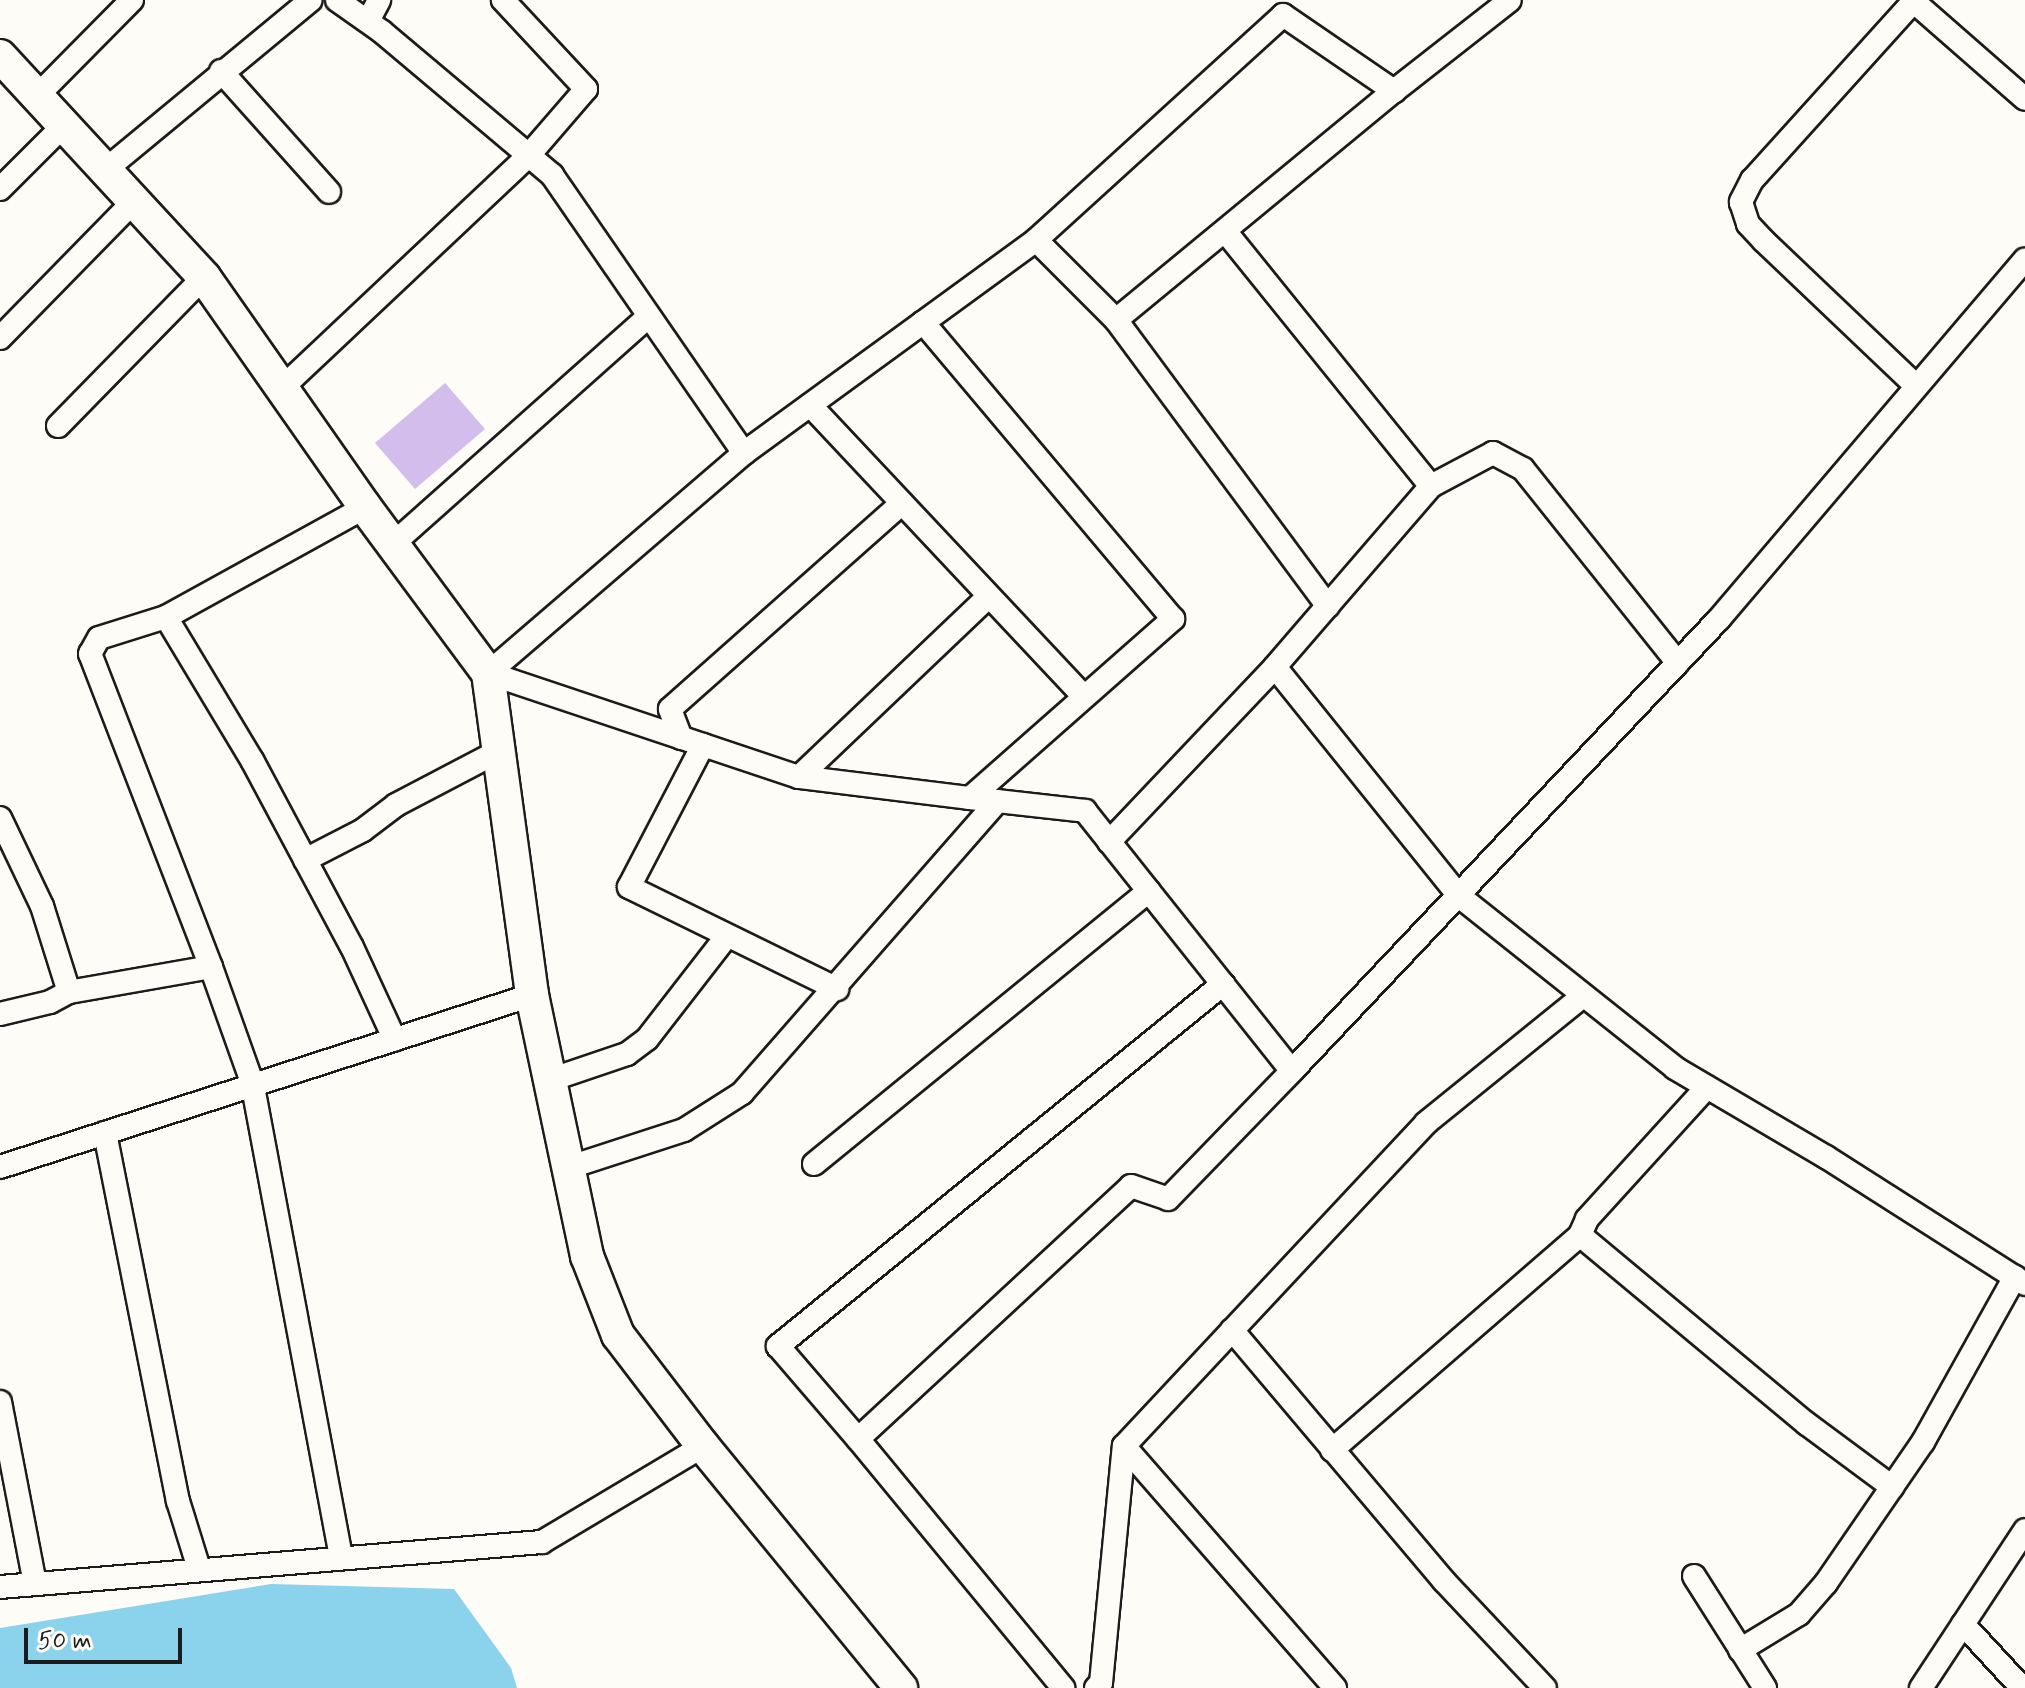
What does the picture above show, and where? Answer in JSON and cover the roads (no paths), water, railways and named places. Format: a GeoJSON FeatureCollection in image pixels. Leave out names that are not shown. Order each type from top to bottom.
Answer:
{"type":"FeatureCollection","features":[{"type":"Feature","properties":{"kind":"street"},"geometry":{"type":"LineString","coordinates":[[37,96],[132,0]]}},
{"type":"Feature","properties":{"kind":"street"},"geometry":{"type":"LineString","coordinates":[[104,171],[221,71],[311,0]]}},
{"type":"Feature","properties":{"kind":"street"},"geometry":{"type":"LineString","coordinates":[[337,0],[368,21],[552,175],[744,453]]}},
{"type":"Feature","properties":{"kind":"street"},"geometry":{"type":"LineString","coordinates":[[368,21],[379,0]]}},
{"type":"Feature","properties":{"kind":"street"},"geometry":{"type":"LineString","coordinates":[[282,388],[529,155],[586,89],[503,0]]}},
{"type":"Feature","properties":{"kind":"street"},"geometry":{"type":"LineString","coordinates":[[1116,320],[1394,91],[1510,0]]}},
{"type":"Feature","properties":{"kind":"street"},"geometry":{"type":"LineString","coordinates":[[1915,385],[1764,241],[1748,224],[1741,202],[1752,180],[1912,1],[2025,99]]}},
{"type":"Feature","properties":{"kind":"street"},"geometry":{"type":"LineString","coordinates":[[488,673],[744,453],[1036,240],[1283,15],[1394,91]]}},
{"type":"Feature","properties":{"kind":"street"},"geometry":{"type":"LineString","coordinates":[[0,56],[204,277],[365,507],[488,673],[532,995],[587,1256],[618,1335],[703,1446],[901,1688]]}},
{"type":"Feature","properties":{"kind":"street"},"geometry":{"type":"LineString","coordinates":[[221,71],[329,192]]}},
{"type":"Feature","properties":{"kind":"street"},"geometry":{"type":"LineString","coordinates":[[0,189],[64,125]]}},
{"type":"Feature","properties":{"kind":"street"},"geometry":{"type":"LineString","coordinates":[[0,338],[134,201]]}},
{"type":"Feature","properties":{"kind":"street"},"geometry":{"type":"LineString","coordinates":[[1225,231],[1431,486]]}},
{"type":"Feature","properties":{"kind":"street"},"geometry":{"type":"LineString","coordinates":[[1036,240],[1116,320],[1328,606]]}},
{"type":"Feature","properties":{"kind":"street"},"geometry":{"type":"LineString","coordinates":[[858,1439],[1131,1186],[1168,1199],[1719,619],[2025,259]]}},
{"type":"Feature","properties":{"kind":"street"},"geometry":{"type":"LineString","coordinates":[[58,426],[204,277]]}},
{"type":"Feature","properties":{"kind":"street"},"geometry":{"type":"LineString","coordinates":[[393,544],[648,317]]}},
{"type":"Feature","properties":{"kind":"street"},"geometry":{"type":"LineString","coordinates":[[923,322],[1173,619],[970,798]]}},
{"type":"Feature","properties":{"kind":"street"},"geometry":{"type":"LineString","coordinates":[[810,405],[1084,697]]}},
{"type":"Feature","properties":{"kind":"street"},"geometry":{"type":"LineString","coordinates":[[1109,842],[1275,667],[1431,486],[1493,453],[1523,469],[1678,663]]}},
{"type":"Feature","properties":{"kind":"street"},"geometry":{"type":"LineString","coordinates":[[681,738],[670,709],[902,503]]}},
{"type":"Feature","properties":{"kind":"street"},"geometry":{"type":"LineString","coordinates":[[341,1557],[253,1085],[211,967],[90,654],[99,638],[166,617],[365,507]]}},
{"type":"Feature","properties":{"kind":"street"},"geometry":{"type":"LineString","coordinates":[[799,777],[989,596]]}},
{"type":"Feature","properties":{"kind":"street"},"geometry":{"type":"LineString","coordinates":[[166,617],[252,760],[352,947],[395,1040]]}},
{"type":"Feature","properties":{"kind":"street"},"geometry":{"type":"LineString","coordinates":[[1275,667],[1459,896],[1675,1068],[1826,1157],[2020,1281],[1923,1442],[1826,1583],[1799,1614],[1740,1650]]}},
{"type":"Feature","properties":{"kind":"street"},"geometry":{"type":"LineString","coordinates":[[488,673],[799,777],[1085,811],[1292,1071]]}},
{"type":"Feature","properties":{"kind":"street"},"geometry":{"type":"LineString","coordinates":[[703,745],[629,887],[837,989]]}},
{"type":"Feature","properties":{"kind":"street"},"geometry":{"type":"LineString","coordinates":[[305,860],[363,830],[396,805],[499,751]]}},
{"type":"Feature","properties":{"kind":"street"},"geometry":{"type":"LineString","coordinates":[[567,1168],[684,1130],[742,1093],[837,989],[998,801]]}},
{"type":"Feature","properties":{"kind":"street"},"geometry":{"type":"LineString","coordinates":[[0,818],[42,906],[69,992]]}},
{"type":"Feature","properties":{"kind":"street"},"geometry":{"type":"LineString","coordinates":[[814,1164],[1149,891]]}},
{"type":"Feature","properties":{"kind":"street"},"geometry":{"type":"LineString","coordinates":[[550,1080],[627,1054],[647,1039],[727,936]]}},
{"type":"Feature","properties":{"kind":"street"},"geometry":{"type":"LineString","coordinates":[[0,1014],[50,1002],[69,992],[211,967]]}},
{"type":"Feature","properties":{"kind":"street"},"geometry":{"type":"LineString","coordinates":[[1063,1688],[778,1346],[1223,984]]}},
{"type":"Feature","properties":{"kind":"street"},"geometry":{"type":"LineString","coordinates":[[0,1167],[532,995]]}},
{"type":"Feature","properties":{"kind":"street"},"geometry":{"type":"LineString","coordinates":[[1102,1686],[1124,1446],[1426,1123],[1583,996]]}},
{"type":"Feature","properties":{"kind":"street"},"geometry":{"type":"LineString","coordinates":[[1332,1450],[1580,1235],[1587,1219],[1707,1087]]}},
{"type":"Feature","properties":{"kind":"street"},"geometry":{"type":"LineString","coordinates":[[105,1133],[178,1501],[199,1569]]}},
{"type":"Feature","properties":{"kind":"street"},"geometry":{"type":"LineString","coordinates":[[1580,1235],[1807,1424],[1892,1487]]}},
{"type":"Feature","properties":{"kind":"street"},"geometry":{"type":"LineString","coordinates":[[1232,1330],[1444,1581],[1545,1688]]}},
{"type":"Feature","properties":{"kind":"street"},"geometry":{"type":"LineString","coordinates":[[0,1402],[35,1584]]}},
{"type":"Feature","properties":{"kind":"street"},"geometry":{"type":"LineString","coordinates":[[0,1587],[542,1542],[703,1446]]}},
{"type":"Feature","properties":{"kind":"street"},"geometry":{"type":"LineString","coordinates":[[1124,1446],[1335,1688]]}},
{"type":"Feature","properties":{"kind":"street"},"geometry":{"type":"LineString","coordinates":[[1921,1688],[2025,1530]]}},
{"type":"Feature","properties":{"kind":"street"},"geometry":{"type":"LineString","coordinates":[[1694,1576],[1765,1688]]}},
{"type":"Feature","properties":{"kind":"street"},"geometry":{"type":"LineString","coordinates":[[1963,1624],[2022,1688]]}},
{"type":"Feature","properties":{"kind":"water"},"geometry":{"type":"Polygon","coordinates":[[[271,1584],[454,1589],[511,1668],[517,1688],[0,1688],[0,1628],[271,1584]]]}}]}
